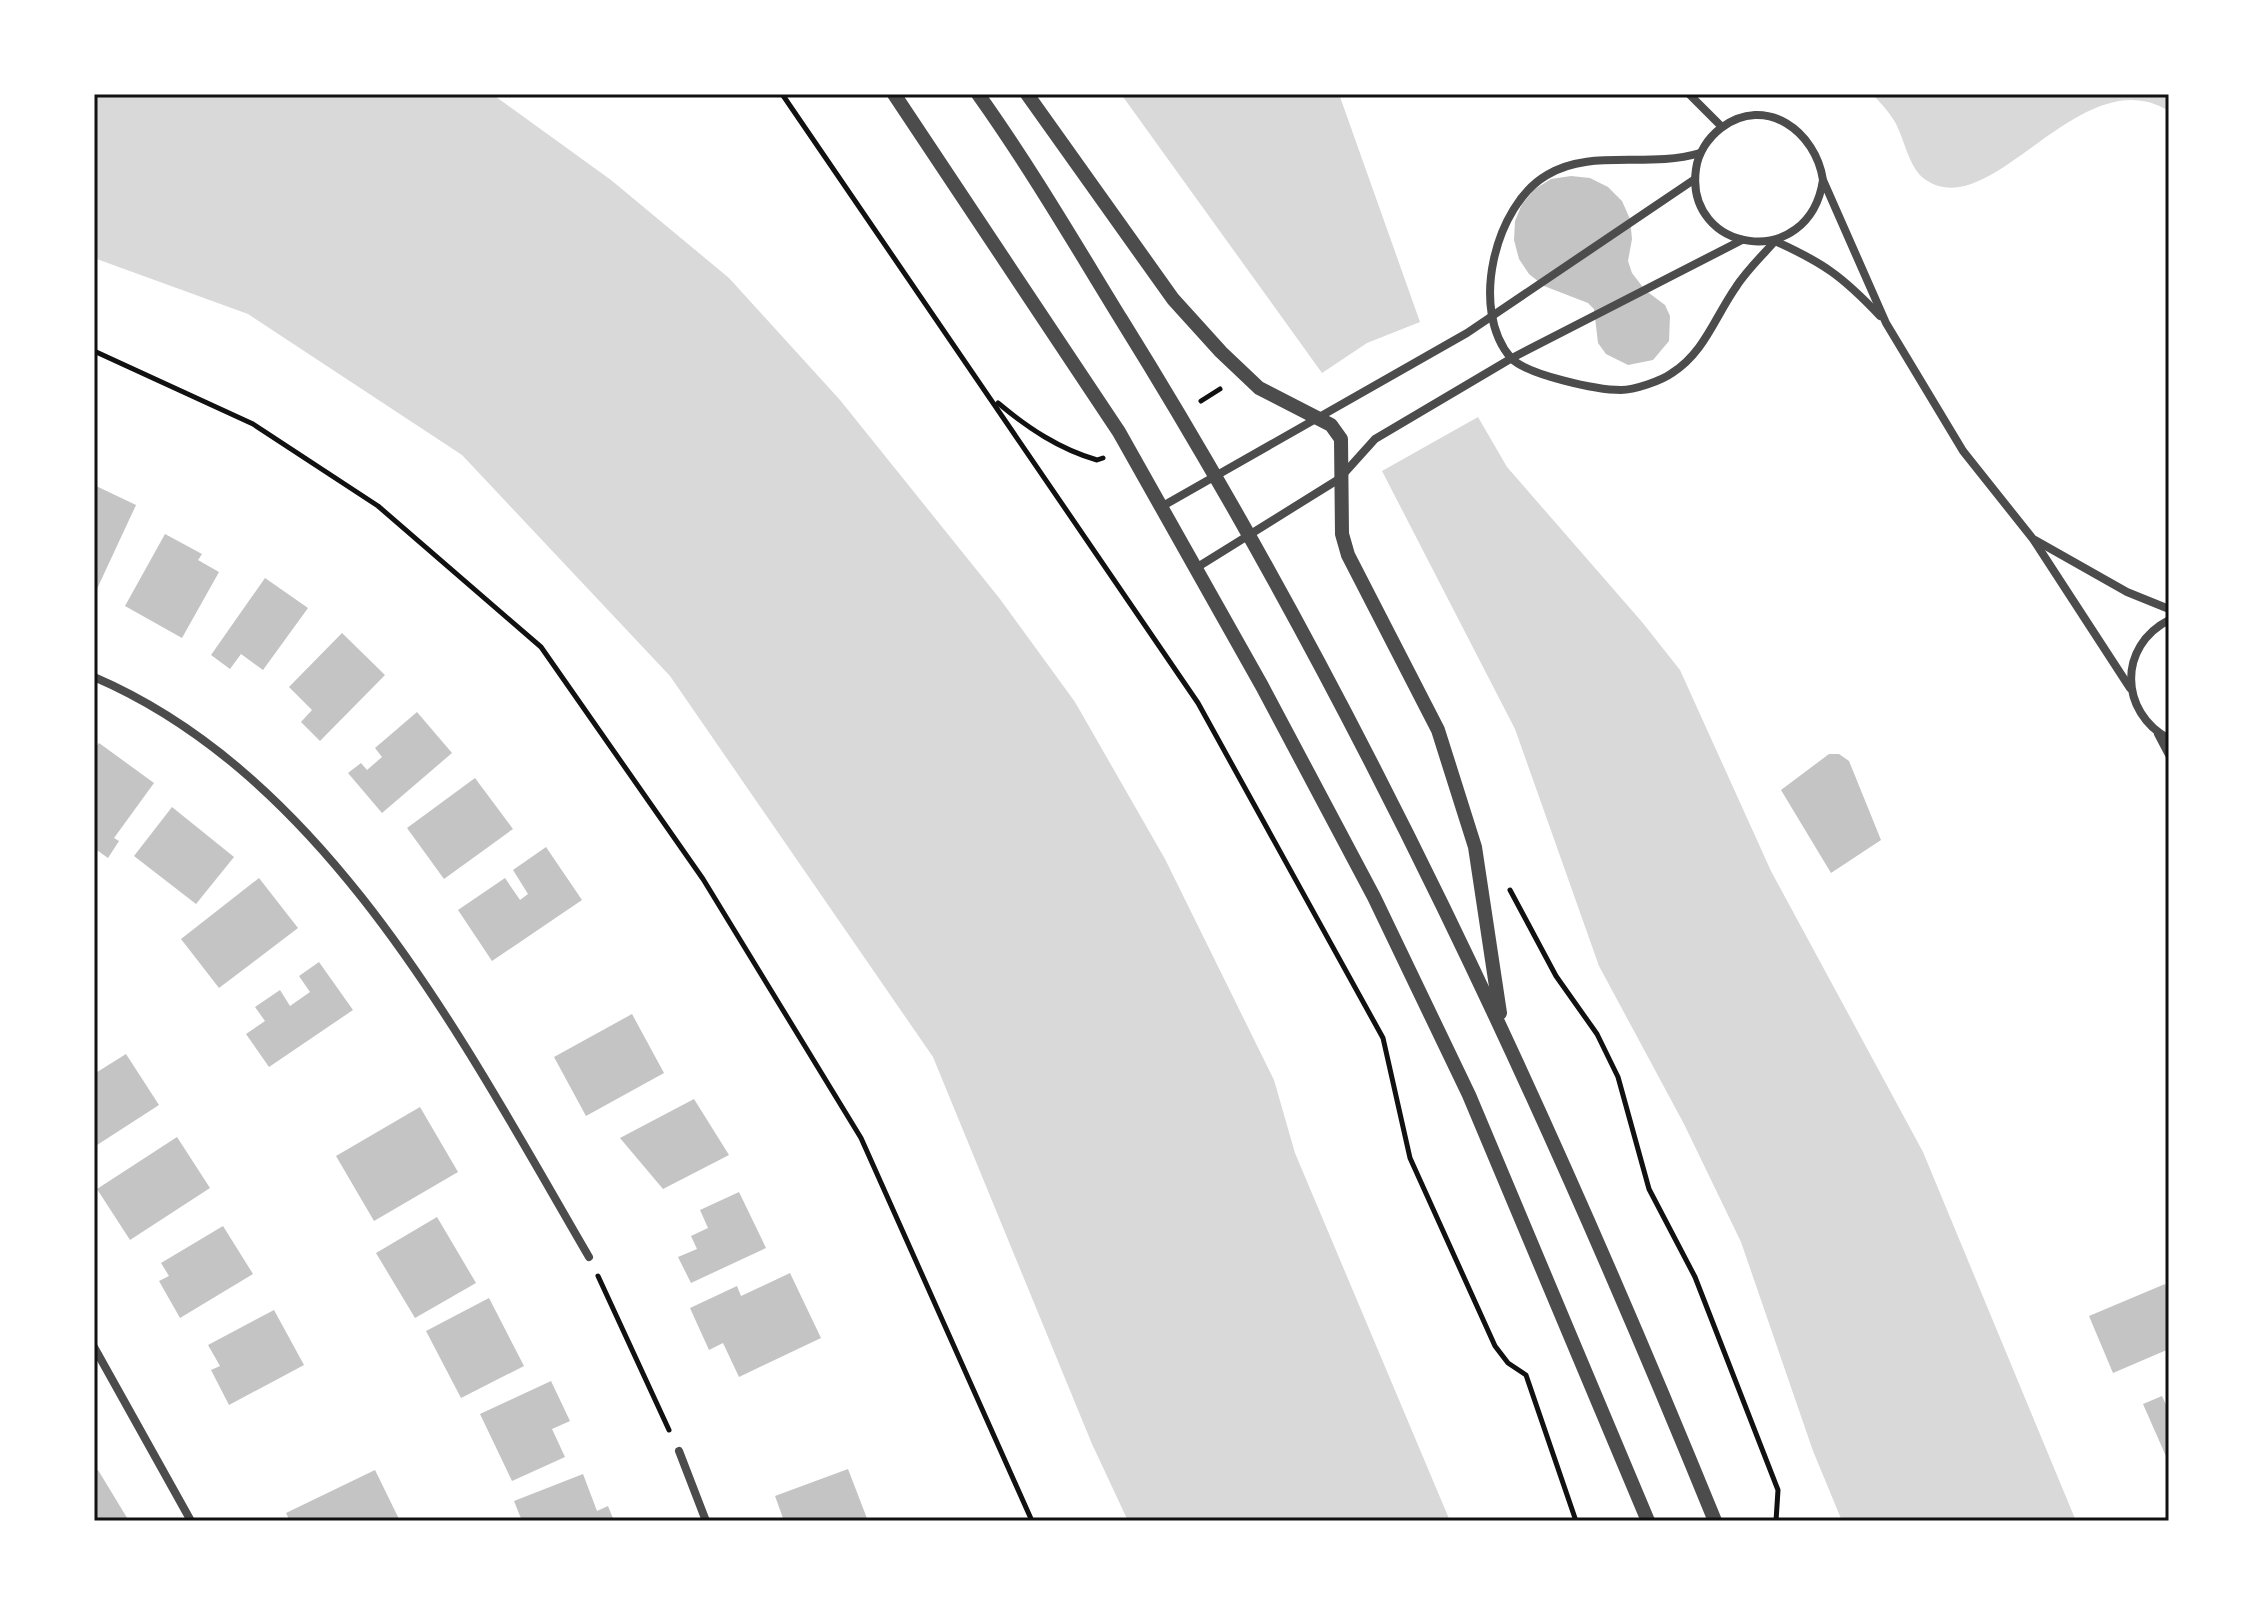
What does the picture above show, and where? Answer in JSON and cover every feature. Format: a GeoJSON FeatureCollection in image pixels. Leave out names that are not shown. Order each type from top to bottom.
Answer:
{"type":"FeatureCollection","features":[{"type":"Feature","properties":{"kind":"street"},"geometry":{"type":"LineString","coordinates":[[894,94],[1119,432],[1374,897],[1469,1095],[1648,1521]]}},
{"type":"Feature","properties":{"kind":"street"},"geometry":{"type":"LineString","coordinates":[[978,94],[1161,381],[1250,535],[1397,810],[1503,1029],[1715,1521]]}},
{"type":"Feature","properties":{"kind":"street"},"geometry":{"type":"LineString","coordinates":[[1027,94],[1173,299],[1221,352],[1259,388],[1331,425],[1341,439],[1343,451],[1339,479],[1342,534],[1348,555],[1438,730],[1475,847],[1503,1029]]}},
{"type":"Feature","properties":{"kind":"street"},"geometry":{"type":"LineString","coordinates":[[1689,94],[1722,127]]}},
{"type":"Feature","properties":{"kind":"street"},"geometry":{"type":"LineString","coordinates":[[1886,323],[1844,278],[1820,262],[1775,241],[1742,240],[1723,231],[1708,218],[1698,199],[1695,179],[1700,153],[1722,127],[1739,118],[1759,115],[1779,119],[1796,128],[1811,142],[1820,160],[1823,180],[1886,323],[1963,451],[2033,539],[2130,688],[2140,713],[2158,733],[2169,755]]}},
{"type":"Feature","properties":{"kind":"street"},"geometry":{"type":"LineString","coordinates":[[1700,153],[1679,160],[1569,163],[1544,176],[1515,202],[1499,239],[1491,286],[1492,317],[1512,358],[1534,370],[1580,384],[1622,390],[1670,376],[1692,359],[1738,283],[1775,241],[1804,224],[1814,211],[1823,180]]}},
{"type":"Feature","properties":{"kind":"street"},"geometry":{"type":"LineString","coordinates":[[1161,507],[1467,333],[1695,179]]}},
{"type":"Feature","properties":{"kind":"street"},"geometry":{"type":"LineString","coordinates":[[1196,568],[1339,479],[1375,439],[1512,358],[1742,240]]}},
{"type":"Feature","properties":{"kind":"street"},"geometry":{"type":"LineString","coordinates":[[2033,539],[2127,592],[2169,609]]}},
{"type":"Feature","properties":{"kind":"street"},"geometry":{"type":"LineString","coordinates":[[2130,688],[2131,668],[2137,649],[2150,633],[2169,620]]}},
{"type":"Feature","properties":{"kind":"street"},"geometry":{"type":"LineString","coordinates":[[94,677],[135,694],[206,739],[333,864],[398,947],[469,1051],[589,1257]]}},
{"type":"Feature","properties":{"kind":"street"},"geometry":{"type":"LineString","coordinates":[[2158,733],[2169,739]]}},
{"type":"Feature","properties":{"kind":"street"},"geometry":{"type":"LineString","coordinates":[[94,1347],[191,1521]]}},
{"type":"Feature","properties":{"kind":"street"},"geometry":{"type":"LineString","coordinates":[[679,1451],[706,1521]]}},
{"type":"Feature","properties":{"kind":"path"},"geometry":{"type":"LineString","coordinates":[[782,94],[900,262],[1205,717],[1383,1038],[1410,1158],[1495,1346],[1508,1363],[1526,1375],[1576,1521]]}},
{"type":"Feature","properties":{"kind":"path"},"geometry":{"type":"LineString","coordinates":[[94,351],[253,424],[378,506],[541,647],[703,879],[861,1138],[1032,1521]]}},
{"type":"Feature","properties":{"kind":"path"},"geometry":{"type":"LineString","coordinates":[[1506,880],[1556,976],[1597,1034],[1618,1077],[1649,1189],[1695,1277],[1778,1490],[1776,1521]]}},
{"type":"Feature","properties":{"kind":"path"},"geometry":{"type":"LineString","coordinates":[[589,1257],[679,1451]]}},
{"type":"Feature","properties":{"kind":"shaded area"},"geometry":{"type":"Polygon","coordinates":[[[94,94],[492,94],[611,180],[729,278],[840,400],[1000,599],[1075,702],[1165,859],[1274,1080],[1295,1153],[1450,1521],[1128,1521],[1092,1444],[933,1057],[670,676],[462,455],[248,314],[94,258],[94,94]]]}},
{"type":"Feature","properties":{"kind":"shaded area"},"geometry":{"type":"Polygon","coordinates":[[[1121,94],[1339,94],[1420,322],[1367,343],[1322,373],[1121,94]]]}},
{"type":"Feature","properties":{"kind":"shaded area"},"geometry":{"type":"Polygon","coordinates":[[[1872,94],[2169,94],[2169,111],[2135,100],[2102,105],[2069,122],[2006,166],[1976,182],[1948,188],[1917,172],[1895,122],[1872,94]]]}},
{"type":"Feature","properties":{"kind":"shaded area"},"geometry":{"type":"Polygon","coordinates":[[[1478,417],[1507,467],[1680,670],[1771,871],[1923,1152],[2076,1521],[1842,1521],[1813,1451],[1741,1242],[1684,1124],[1599,966],[1515,729],[1382,471],[1478,417]]]}},
{"type":"Feature","properties":{"kind":"building"},"geometry":{"type":"Polygon","coordinates":[[[1571,176],[1590,178],[1608,187],[1622,201],[1630,219],[1632,239],[1628,261],[1632,273],[1645,290],[1665,305],[1670,316],[1669,341],[1653,360],[1628,365],[1606,354],[1598,343],[1594,309],[1588,303],[1544,286],[1529,274],[1519,259],[1514,240],[1515,221],[1522,204],[1535,189],[1551,179],[1571,176]]]}},
{"type":"Feature","properties":{"kind":"building"},"geometry":{"type":"Polygon","coordinates":[[[94,485],[136,505],[96,591],[94,590],[94,485]]]}},
{"type":"Feature","properties":{"kind":"building"},"geometry":{"type":"Polygon","coordinates":[[[165,534],[202,554],[198,560],[219,572],[182,638],[125,606],[165,534]]]}},
{"type":"Feature","properties":{"kind":"building"},"geometry":{"type":"Polygon","coordinates":[[[265,578],[308,608],[263,670],[241,654],[230,669],[211,655],[265,578]]]}},
{"type":"Feature","properties":{"kind":"building"},"geometry":{"type":"Polygon","coordinates":[[[342,633],[385,675],[320,741],[301,722],[312,710],[289,687],[342,633]]]}},
{"type":"Feature","properties":{"kind":"building"},"geometry":{"type":"Polygon","coordinates":[[[417,712],[452,753],[382,813],[348,773],[361,763],[367,770],[382,757],[375,748],[417,712]]]}},
{"type":"Feature","properties":{"kind":"building"},"geometry":{"type":"Polygon","coordinates":[[[99,743],[154,783],[114,838],[119,841],[108,858],[94,848],[94,749],[99,743]]]}},
{"type":"Feature","properties":{"kind":"building"},"geometry":{"type":"Polygon","coordinates":[[[1829,754],[1839,754],[1849,761],[1881,840],[1831,873],[1781,790],[1829,754]]]}},
{"type":"Feature","properties":{"kind":"building"},"geometry":{"type":"Polygon","coordinates":[[[475,778],[513,829],[444,879],[407,828],[475,778]]]}},
{"type":"Feature","properties":{"kind":"building"},"geometry":{"type":"Polygon","coordinates":[[[172,807],[234,857],[196,904],[134,856],[172,807]]]}},
{"type":"Feature","properties":{"kind":"building"},"geometry":{"type":"Polygon","coordinates":[[[546,847],[582,900],[492,961],[458,910],[505,878],[520,900],[528,894],[513,870],[546,847]]]}},
{"type":"Feature","properties":{"kind":"building"},"geometry":{"type":"Polygon","coordinates":[[[259,878],[298,928],[219,988],[181,939],[259,878]]]}},
{"type":"Feature","properties":{"kind":"building"},"geometry":{"type":"Polygon","coordinates":[[[319,962],[353,1010],[269,1067],[246,1034],[265,1021],[255,1007],[280,990],[290,1006],[310,992],[299,976],[319,962]]]}},
{"type":"Feature","properties":{"kind":"building"},"geometry":{"type":"Polygon","coordinates":[[[632,1014],[664,1073],[586,1116],[554,1057],[632,1014]]]}},
{"type":"Feature","properties":{"kind":"building"},"geometry":{"type":"Polygon","coordinates":[[[126,1054],[159,1105],[94,1147],[94,1074],[126,1054]]]}},
{"type":"Feature","properties":{"kind":"building"},"geometry":{"type":"Polygon","coordinates":[[[694,1099],[729,1155],[663,1189],[620,1138],[694,1099]]]}},
{"type":"Feature","properties":{"kind":"building"},"geometry":{"type":"Polygon","coordinates":[[[420,1107],[458,1172],[374,1221],[336,1156],[420,1107]]]}},
{"type":"Feature","properties":{"kind":"building"},"geometry":{"type":"Polygon","coordinates":[[[177,1137],[210,1188],[130,1240],[97,1189],[177,1137]]]}},
{"type":"Feature","properties":{"kind":"building"},"geometry":{"type":"Polygon","coordinates":[[[739,1192],[766,1248],[691,1283],[678,1257],[697,1249],[691,1236],[708,1228],[700,1210],[739,1192]]]}},
{"type":"Feature","properties":{"kind":"building"},"geometry":{"type":"Polygon","coordinates":[[[437,1217],[476,1283],[415,1318],[376,1253],[437,1217]]]}},
{"type":"Feature","properties":{"kind":"building"},"geometry":{"type":"Polygon","coordinates":[[[223,1226],[253,1274],[180,1318],[159,1281],[169,1276],[161,1263],[223,1226]]]}},
{"type":"Feature","properties":{"kind":"building"},"geometry":{"type":"Polygon","coordinates":[[[790,1273],[821,1338],[739,1377],[723,1343],[709,1350],[690,1308],[737,1286],[741,1296],[790,1273]]]}},
{"type":"Feature","properties":{"kind":"building"},"geometry":{"type":"Polygon","coordinates":[[[2165,1284],[2169,1294],[2169,1349],[2113,1373],[2089,1316],[2165,1284]]]}},
{"type":"Feature","properties":{"kind":"building"},"geometry":{"type":"Polygon","coordinates":[[[489,1298],[524,1366],[461,1398],[426,1331],[489,1298]]]}},
{"type":"Feature","properties":{"kind":"building"},"geometry":{"type":"Polygon","coordinates":[[[274,1310],[304,1365],[229,1405],[211,1370],[220,1366],[208,1345],[274,1310]]]}},
{"type":"Feature","properties":{"kind":"building"},"geometry":{"type":"Polygon","coordinates":[[[551,1381],[570,1421],[552,1429],[565,1457],[512,1481],[480,1414],[551,1381]]]}},
{"type":"Feature","properties":{"kind":"building"},"geometry":{"type":"Polygon","coordinates":[[[2162,1396],[2169,1411],[2169,1463],[2143,1404],[2162,1396]]]}},
{"type":"Feature","properties":{"kind":"building"},"geometry":{"type":"Polygon","coordinates":[[[848,1469],[868,1521],[784,1521],[775,1496],[848,1469]]]}},
{"type":"Feature","properties":{"kind":"building"},"geometry":{"type":"Polygon","coordinates":[[[98,1470],[129,1521],[94,1521],[94,1472],[98,1470]]]}},
{"type":"Feature","properties":{"kind":"building"},"geometry":{"type":"Polygon","coordinates":[[[375,1470],[400,1521],[290,1521],[286,1513],[375,1470]]]}},
{"type":"Feature","properties":{"kind":"building"},"geometry":{"type":"Polygon","coordinates":[[[583,1474],[597,1511],[608,1506],[614,1521],[522,1521],[514,1501],[583,1474]]]}}]}
